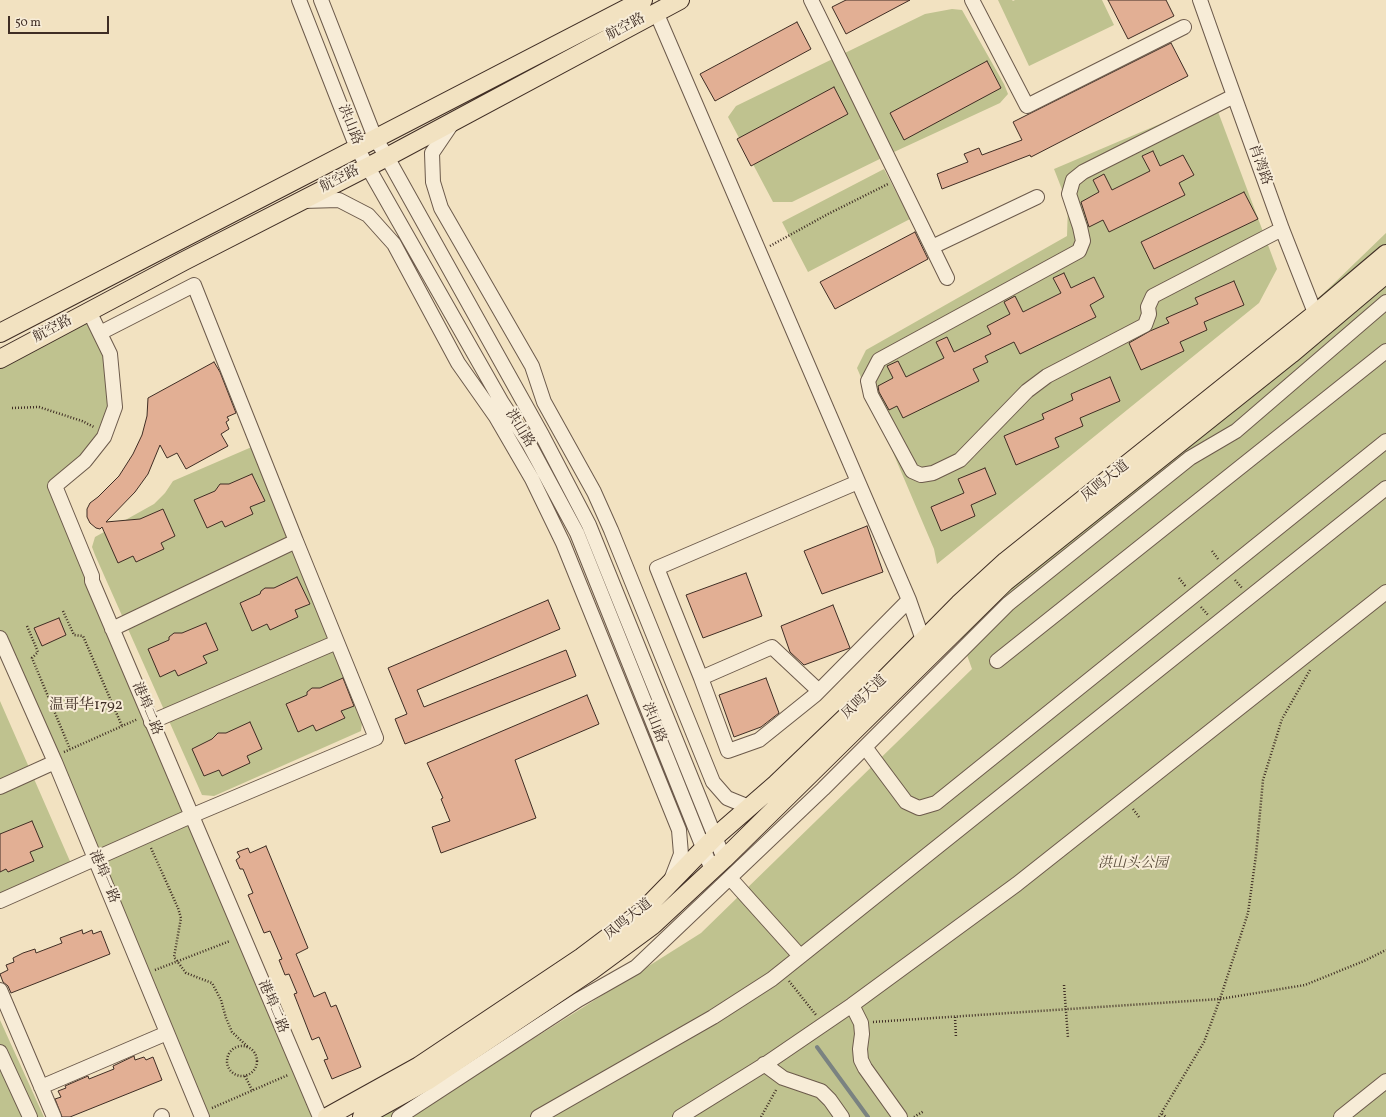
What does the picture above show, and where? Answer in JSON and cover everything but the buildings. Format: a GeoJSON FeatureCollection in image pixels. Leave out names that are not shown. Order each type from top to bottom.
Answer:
{"type":"FeatureCollection","features":[{"type":"Feature","properties":{"kind":"main road","name":"航空路"},"geometry":{"type":"LineString","coordinates":[[0,333],[375,138],[649,6],[680,0]]}},
{"type":"Feature","properties":{"kind":"main road","name":"航空路"},"geometry":{"type":"LineString","coordinates":[[0,359],[89,311],[387,157],[454,120],[649,6]]}},
{"type":"Feature","properties":{"kind":"main road","name":"凤鸣大道"},"geometry":{"type":"LineString","coordinates":[[362,1117],[427,1081],[592,970],[653,925],[718,865],[1005,582],[1069,532],[1318,322],[1386,254]]}},
{"type":"Feature","properties":{"kind":"main road","name":"凤鸣大道"},"geometry":{"type":"LineString","coordinates":[[327,1117],[419,1066],[582,957],[643,911],[710,844],[776,784],[959,604],[1006,561],[1318,322],[1386,274]]}},
{"type":"Feature","properties":{"kind":"street","name":"洪山路"},"geometry":{"type":"LineString","coordinates":[[299,0],[357,148],[502,401],[529,444],[577,533],[710,844]]}},
{"type":"Feature","properties":{"kind":"street","name":"洪山路"},"geometry":{"type":"LineString","coordinates":[[321,0],[375,138],[542,435],[589,525],[718,865]]}},
{"type":"Feature","properties":{"kind":"street"},"geometry":{"type":"LineString","coordinates":[[811,0],[947,278]]}},
{"type":"Feature","properties":{"kind":"street"},"geometry":{"type":"LineString","coordinates":[[972,0],[1027,106],[1184,27]]}},
{"type":"Feature","properties":{"kind":"street","name":"肖湾路"},"geometry":{"type":"LineString","coordinates":[[1200,0],[1282,229],[1318,322]]}},
{"type":"Feature","properties":{"kind":"street"},"geometry":{"type":"LineString","coordinates":[[649,6],[759,252],[909,600],[924,640]]}},
{"type":"Feature","properties":{"kind":"street"},"geometry":{"type":"LineString","coordinates":[[1234,96],[1083,172],[1073,180],[1069,194],[1082,234],[1083,241],[1079,251],[879,360],[868,381],[871,395],[912,471],[920,475],[933,473],[960,460],[1027,390],[1047,376],[1145,324],[1149,314],[1148,307],[1153,296],[1282,229]]}},
{"type":"Feature","properties":{"kind":"street"},"geometry":{"type":"LineString","coordinates":[[454,120],[432,153],[433,182],[441,208],[532,366],[544,402],[594,492],[614,537],[713,782],[727,798],[749,807]]}},
{"type":"Feature","properties":{"kind":"street"},"geometry":{"type":"LineString","coordinates":[[932,247],[1037,197]]}},
{"type":"Feature","properties":{"kind":"street"},"geometry":{"type":"LineString","coordinates":[[300,201],[339,200],[368,215],[394,244],[458,363],[496,417],[532,479],[563,543],[679,830],[681,854],[670,884]]}},
{"type":"Feature","properties":{"kind":"street"},"geometry":{"type":"LineString","coordinates":[[0,901],[191,816],[376,738],[194,284],[100,333]]}},
{"type":"Feature","properties":{"kind":"street"},"geometry":{"type":"LineString","coordinates":[[398,1117],[578,1000],[636,967],[823,790],[1008,604],[1190,458],[1236,431],[1386,302]]}},
{"type":"Feature","properties":{"kind":"street","name":"港埠二路"},"geometry":{"type":"LineString","coordinates":[[89,311],[110,354],[115,407],[104,437],[85,461],[55,486],[92,576],[92,582],[320,1117]]}},
{"type":"Feature","properties":{"kind":"street"},"geometry":{"type":"LineString","coordinates":[[997,662],[1386,351]]}},
{"type":"Feature","properties":{"kind":"street"},"geometry":{"type":"LineString","coordinates":[[866,747],[906,802],[919,808],[936,803],[1386,441]]}},
{"type":"Feature","properties":{"kind":"street"},"geometry":{"type":"LineString","coordinates":[[858,482],[657,568],[701,678],[728,751],[759,740],[818,691],[909,600]]}},
{"type":"Feature","properties":{"kind":"street"},"geometry":{"type":"LineString","coordinates":[[538,1117],[713,1017],[772,979],[1386,488]]}},
{"type":"Feature","properties":{"kind":"street"},"geometry":{"type":"LineString","coordinates":[[112,628],[296,541]]}},
{"type":"Feature","properties":{"kind":"street"},"geometry":{"type":"LineString","coordinates":[[680,1117],[764,1064],[852,1004],[1017,884],[1386,592]]}},
{"type":"Feature","properties":{"kind":"street","name":"港埠一路"},"geometry":{"type":"LineString","coordinates":[[0,638],[54,760],[201,1115]]}},
{"type":"Feature","properties":{"kind":"street"},"geometry":{"type":"LineString","coordinates":[[150,718],[337,642]]}},
{"type":"Feature","properties":{"kind":"street"},"geometry":{"type":"LineString","coordinates":[[701,678],[772,647],[818,691]]}},
{"type":"Feature","properties":{"kind":"street"},"geometry":{"type":"LineString","coordinates":[[0,787],[54,760]]}},
{"type":"Feature","properties":{"kind":"street"},"geometry":{"type":"LineString","coordinates":[[730,878],[800,956]]}},
{"type":"Feature","properties":{"kind":"street"},"geometry":{"type":"LineString","coordinates":[[0,990],[54,1117]]}},
{"type":"Feature","properties":{"kind":"street"},"geometry":{"type":"LineString","coordinates":[[852,1004],[861,1023],[861,1060],[865,1068],[900,1117]]}},
{"type":"Feature","properties":{"kind":"street"},"geometry":{"type":"LineString","coordinates":[[41,1087],[167,1033]]}},
{"type":"Feature","properties":{"kind":"street"},"geometry":{"type":"LineString","coordinates":[[0,1052],[30,1117]]}},
{"type":"Feature","properties":{"kind":"street"},"geometry":{"type":"LineString","coordinates":[[764,1064],[783,1078],[821,1091],[830,1100],[842,1117]]}},
{"type":"Feature","properties":{"kind":"street"},"geometry":{"type":"LineString","coordinates":[[1341,1117],[1386,1081]]}},
{"type":"Feature","properties":{"kind":"path"},"geometry":{"type":"LineString","coordinates":[[759,252],[828,214],[898,179]]}},
{"type":"Feature","properties":{"kind":"path"},"geometry":{"type":"LineString","coordinates":[[12,408],[39,407],[82,421],[106,432]]}},
{"type":"Feature","properties":{"kind":"path"},"geometry":{"type":"LineString","coordinates":[[63,611],[74,635],[83,636],[122,726]]}},
{"type":"Feature","properties":{"kind":"path"},"geometry":{"type":"LineString","coordinates":[[28,626],[38,652],[32,658],[70,749]]}},
{"type":"Feature","properties":{"kind":"path"},"geometry":{"type":"LineString","coordinates":[[1166,1117],[1160,1116],[1204,1042],[1220,999],[1248,913],[1256,855],[1263,780],[1282,719],[1314,664]]}},
{"type":"Feature","properties":{"kind":"path"},"geometry":{"type":"LineString","coordinates":[[54,760],[70,749],[122,726],[150,718]]}},
{"type":"Feature","properties":{"kind":"path"},"geometry":{"type":"LineString","coordinates":[[150,846],[181,918],[174,957],[186,973],[212,983],[221,1000],[232,1032],[256,1054],[257,1063],[253,1072],[245,1076],[235,1075],[231,1071],[227,1062],[228,1057],[234,1048],[238,1046],[248,1047]]}},
{"type":"Feature","properties":{"kind":"path"},"geometry":{"type":"LineString","coordinates":[[143,974],[178,962],[242,936]]}},
{"type":"Feature","properties":{"kind":"path"},"geometry":{"type":"LineString","coordinates":[[861,1023],[1220,999],[1305,985],[1364,961],[1386,950]]}},
{"type":"Feature","properties":{"kind":"path"},"geometry":{"type":"LineString","coordinates":[[791,984],[811,1008]]}},
{"type":"Feature","properties":{"kind":"path"},"geometry":{"type":"LineString","coordinates":[[1064,985],[1068,1038]]}},
{"type":"Feature","properties":{"kind":"path"},"geometry":{"type":"LineString","coordinates":[[955,1017],[956,1038]]}},
{"type":"Feature","properties":{"kind":"path"},"geometry":{"type":"LineString","coordinates":[[201,1115],[252,1090],[299,1070]]}},
{"type":"Feature","properties":{"kind":"path"},"geometry":{"type":"LineString","coordinates":[[245,1076],[252,1090]]}},
{"type":"Feature","properties":{"kind":"path"},"geometry":{"type":"LineString","coordinates":[[761,1117],[783,1078]]}},
{"type":"Feature","properties":{"kind":"path"},"geometry":{"type":"LineString","coordinates":[[914,1117],[924,1110]]}},
{"type":"Feature","properties":{"kind":"green space"},"geometry":{"type":"Polygon","coordinates":[[[998,0],[1102,0],[1114,25],[1029,66],[998,0]]]}},
{"type":"Feature","properties":{"kind":"green space"},"geometry":{"type":"Polygon","coordinates":[[[952,9],[962,10],[1004,84],[1008,94],[1000,103],[894,152],[792,202],[773,202],[728,117],[736,106],[925,14],[952,9]]]}},
{"type":"Feature","properties":{"kind":"green space"},"geometry":{"type":"Polygon","coordinates":[[[1214,101],[1277,269],[1259,303],[937,564],[934,549],[857,368],[866,350],[1067,236],[1068,205],[1054,169],[1214,101]]]}},
{"type":"Feature","properties":{"kind":"green space"},"geometry":{"type":"Polygon","coordinates":[[[884,169],[910,219],[808,272],[782,222],[884,169]]]}},
{"type":"Feature","properties":{"kind":"green space","name":"洪山头公园"},"geometry":{"type":"Polygon","coordinates":[[[1386,233],[1386,1117],[363,1117],[506,1056],[701,933],[972,669],[958,630],[1328,289],[1386,233]]]}},
{"type":"Feature","properties":{"kind":"green space"},"geometry":{"type":"Polygon","coordinates":[[[89,311],[110,354],[115,407],[104,437],[55,486],[320,1117],[202,1117],[0,638],[0,359],[89,311]]]}},
{"type":"Feature","properties":{"kind":"green space"},"geometry":{"type":"Polygon","coordinates":[[[254,446],[362,723],[361,731],[214,796],[202,795],[92,547],[95,537],[154,504],[165,493],[173,481],[254,446]]]}},
{"type":"Feature","properties":{"kind":"green space"},"geometry":{"type":"Polygon","coordinates":[[[0,701],[76,875],[0,907],[0,701]]]}},
{"type":"Feature","properties":{"kind":"green space"},"geometry":{"type":"Polygon","coordinates":[[[0,1020],[44,1117],[0,1117],[0,1020]]]}},
{"type":"Feature","properties":{"kind":"waterway"},"geometry":{"type":"LineString","coordinates":[[817,1047],[868,1117]]}},
{"type":"Feature","properties":{"kind":"district","name":"温哥华1792"},"geometry":{"type":"Point","coordinates":[86,706]}}]}
